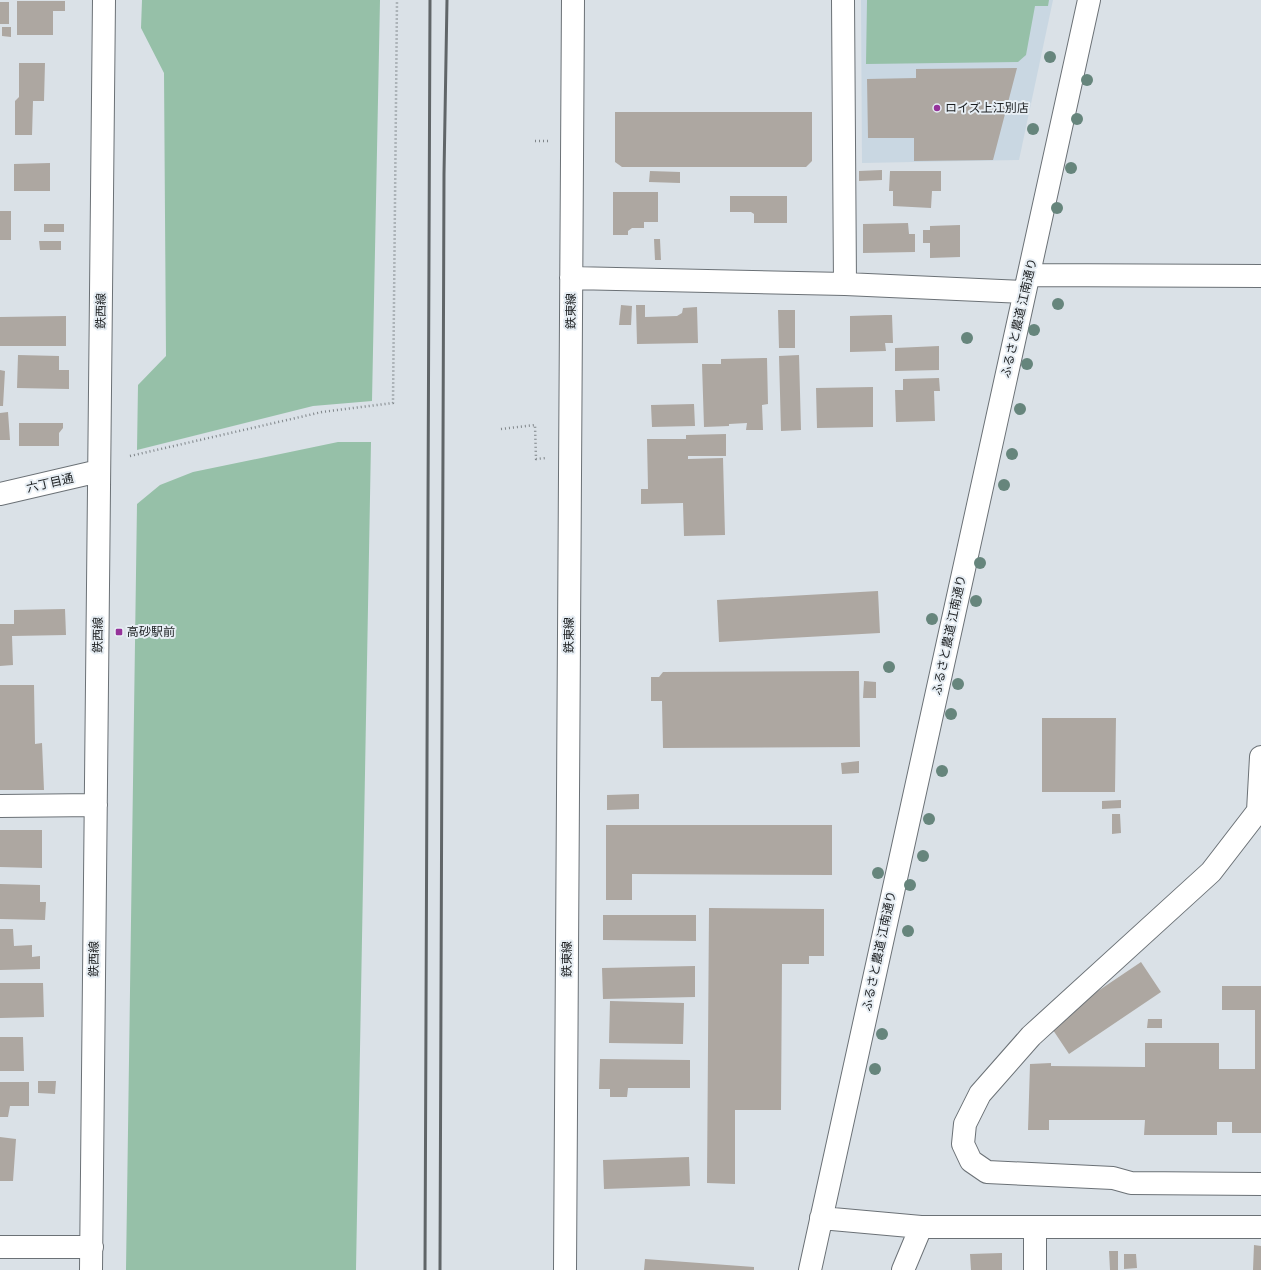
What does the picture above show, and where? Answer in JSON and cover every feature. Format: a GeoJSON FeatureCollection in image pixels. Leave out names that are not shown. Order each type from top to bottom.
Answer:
{"type":"FeatureCollection","features":[{"type":"Feature","properties":{"kind":"street","name":"鉄西線"},"geometry":{"type":"LineString","coordinates":[[91,1270],[104,0]]}},
{"type":"Feature","properties":{"kind":"street","name":"鉄東線"},"geometry":{"type":"LineString","coordinates":[[565,1270],[573,0]]}},
{"type":"Feature","properties":{"kind":"street"},"geometry":{"type":"LineString","coordinates":[[842,0],[845,284]]}},
{"type":"Feature","properties":{"kind":"street","name":"ふるさと農道 江南通り"},"geometry":{"type":"LineString","coordinates":[[810,1270],[1089,0]]}},
{"type":"Feature","properties":{"kind":"street"},"geometry":{"type":"LineString","coordinates":[[571,278],[845,284],[1026,284],[1261,276]]}},
{"type":"Feature","properties":{"kind":"street","name":"六丁目通"},"geometry":{"type":"LineString","coordinates":[[0,494],[99,471]]}},
{"type":"Feature","properties":{"kind":"street"},"geometry":{"type":"LineString","coordinates":[[1261,756],[1258,811],[1211,872],[1031,1036],[980,1094],[965,1124],[963,1144],[971,1161],[987,1172],[1113,1178],[1131,1183],[1261,1184]]}},
{"type":"Feature","properties":{"kind":"street"},"geometry":{"type":"LineString","coordinates":[[0,806],[96,805]]}},
{"type":"Feature","properties":{"kind":"street"},"geometry":{"type":"LineString","coordinates":[[821,1218],[921,1227],[1261,1227]]}},
{"type":"Feature","properties":{"kind":"street"},"geometry":{"type":"LineString","coordinates":[[902,1270],[921,1227]]}},
{"type":"Feature","properties":{"kind":"street"},"geometry":{"type":"LineString","coordinates":[[1035,1227],[1035,1270]]}},
{"type":"Feature","properties":{"kind":"street"},"geometry":{"type":"LineString","coordinates":[[0,1246],[92,1246]]}},
{"type":"Feature","properties":{"kind":"path"},"geometry":{"type":"LineString","coordinates":[[130,456],[322,412],[393,403],[397,0]]}},
{"type":"Feature","properties":{"kind":"path"},"geometry":{"type":"LineString","coordinates":[[535,141],[548,141]]}},
{"type":"Feature","properties":{"kind":"path"},"geometry":{"type":"LineString","coordinates":[[501,429],[535,425],[536,458],[546,458]]}},
{"type":"Feature","properties":{"kind":"shaded area","name":"ロイズ上江別店"},"geometry":{"type":"Polygon","coordinates":[[[861,0],[1053,0],[1019,160],[862,163],[861,0]]]}},
{"type":"Feature","properties":{"kind":"green space"},"geometry":{"type":"Polygon","coordinates":[[[142,0],[380,0],[372,401],[313,406],[137,450],[138,385],[166,356],[164,73],[141,28],[142,0]]]}},
{"type":"Feature","properties":{"kind":"green space"},"geometry":{"type":"Polygon","coordinates":[[[867,0],[1049,0],[1048,6],[1035,6],[1026,55],[1018,62],[866,64],[867,0]]]}},
{"type":"Feature","properties":{"kind":"green space"},"geometry":{"type":"Polygon","coordinates":[[[338,442],[371,442],[356,1270],[126,1270],[137,504],[160,485],[193,472],[338,442]]]}},
{"type":"Feature","properties":{"kind":"building"},"geometry":{"type":"Polygon","coordinates":[[[17,1],[65,1],[65,11],[53,11],[53,35],[17,35],[17,1]]]}},
{"type":"Feature","properties":{"kind":"building"},"geometry":{"type":"Polygon","coordinates":[[[0,2],[9,2],[9,24],[0,24],[0,2]]]}},
{"type":"Feature","properties":{"kind":"building"},"geometry":{"type":"Polygon","coordinates":[[[2,27],[11,27],[11,37],[2,36],[2,27]]]}},
{"type":"Feature","properties":{"kind":"building"},"geometry":{"type":"Polygon","coordinates":[[[19,63],[45,63],[44,101],[33,101],[32,135],[15,135],[15,101],[19,97],[19,63]]]}},
{"type":"Feature","properties":{"kind":"building","name":"ロイズ上江別店"},"geometry":{"type":"Polygon","coordinates":[[[1017,68],[993,160],[914,161],[914,138],[868,138],[867,79],[916,78],[916,69],[1017,68]]]}},
{"type":"Feature","properties":{"kind":"building"},"geometry":{"type":"Polygon","coordinates":[[[615,112],[812,112],[812,161],[806,167],[622,167],[615,162],[615,112]]]}},
{"type":"Feature","properties":{"kind":"building"},"geometry":{"type":"Polygon","coordinates":[[[50,163],[50,191],[14,191],[14,164],[50,163]]]}},
{"type":"Feature","properties":{"kind":"building"},"geometry":{"type":"Polygon","coordinates":[[[882,170],[882,180],[859,181],[859,171],[882,170]]]}},
{"type":"Feature","properties":{"kind":"building"},"geometry":{"type":"Polygon","coordinates":[[[650,171],[680,172],[680,183],[649,182],[650,171]]]}},
{"type":"Feature","properties":{"kind":"building"},"geometry":{"type":"Polygon","coordinates":[[[890,171],[941,171],[941,191],[932,191],[931,208],[893,206],[893,191],[889,191],[890,171]]]}},
{"type":"Feature","properties":{"kind":"building"},"geometry":{"type":"Polygon","coordinates":[[[613,192],[658,192],[658,222],[644,222],[644,228],[632,228],[628,231],[628,235],[613,235],[613,192]]]}},
{"type":"Feature","properties":{"kind":"building"},"geometry":{"type":"Polygon","coordinates":[[[730,196],[787,196],[787,223],[754,223],[754,214],[751,212],[730,212],[730,196]]]}},
{"type":"Feature","properties":{"kind":"building"},"geometry":{"type":"Polygon","coordinates":[[[0,211],[11,211],[11,240],[0,240],[0,211]]]}},
{"type":"Feature","properties":{"kind":"building"},"geometry":{"type":"Polygon","coordinates":[[[908,223],[909,234],[915,234],[915,252],[863,253],[863,224],[908,223]]]}},
{"type":"Feature","properties":{"kind":"building"},"geometry":{"type":"Polygon","coordinates":[[[44,224],[64,224],[64,232],[44,232],[44,224]]]}},
{"type":"Feature","properties":{"kind":"building"},"geometry":{"type":"Polygon","coordinates":[[[960,225],[960,257],[930,258],[930,243],[923,243],[923,230],[930,230],[930,226],[960,225]]]}},
{"type":"Feature","properties":{"kind":"building"},"geometry":{"type":"Polygon","coordinates":[[[654,239],[660,239],[661,260],[655,260],[654,239]]]}},
{"type":"Feature","properties":{"kind":"building"},"geometry":{"type":"Polygon","coordinates":[[[39,241],[61,241],[61,250],[40,250],[39,241]]]}},
{"type":"Feature","properties":{"kind":"building"},"geometry":{"type":"Polygon","coordinates":[[[621,305],[632,306],[631,325],[619,325],[621,305]]]}},
{"type":"Feature","properties":{"kind":"building"},"geometry":{"type":"Polygon","coordinates":[[[636,305],[645,305],[645,317],[677,316],[682,313],[683,308],[697,307],[698,343],[637,344],[636,305]]]}},
{"type":"Feature","properties":{"kind":"building"},"geometry":{"type":"Polygon","coordinates":[[[778,310],[795,310],[795,348],[779,348],[778,310]]]}},
{"type":"Feature","properties":{"kind":"building"},"geometry":{"type":"Polygon","coordinates":[[[892,315],[893,343],[885,343],[886,351],[850,352],[850,316],[892,315]]]}},
{"type":"Feature","properties":{"kind":"building"},"geometry":{"type":"Polygon","coordinates":[[[66,316],[66,346],[0,346],[0,317],[66,316]]]}},
{"type":"Feature","properties":{"kind":"building"},"geometry":{"type":"Polygon","coordinates":[[[939,346],[939,370],[895,371],[895,348],[939,346]]]}},
{"type":"Feature","properties":{"kind":"building"},"geometry":{"type":"Polygon","coordinates":[[[18,355],[59,356],[59,370],[69,370],[69,389],[17,388],[18,355]]]}},
{"type":"Feature","properties":{"kind":"building"},"geometry":{"type":"Polygon","coordinates":[[[799,355],[801,430],[781,431],[779,356],[799,355]]]}},
{"type":"Feature","properties":{"kind":"building"},"geometry":{"type":"Polygon","coordinates":[[[767,358],[768,404],[762,405],[763,430],[746,430],[747,423],[729,424],[729,426],[704,427],[702,364],[721,364],[721,359],[767,358]]]}},
{"type":"Feature","properties":{"kind":"building"},"geometry":{"type":"Polygon","coordinates":[[[0,370],[5,371],[3,406],[0,406],[0,370]]]}},
{"type":"Feature","properties":{"kind":"building"},"geometry":{"type":"Polygon","coordinates":[[[939,378],[940,391],[934,391],[935,421],[896,422],[895,390],[903,390],[903,379],[939,378]]]}},
{"type":"Feature","properties":{"kind":"building"},"geometry":{"type":"Polygon","coordinates":[[[873,387],[873,427],[817,428],[816,388],[873,387]]]}},
{"type":"Feature","properties":{"kind":"building"},"geometry":{"type":"Polygon","coordinates":[[[694,404],[695,426],[652,427],[651,405],[694,404]]]}},
{"type":"Feature","properties":{"kind":"building"},"geometry":{"type":"Polygon","coordinates":[[[8,412],[10,440],[0,440],[0,413],[8,412]]]}},
{"type":"Feature","properties":{"kind":"building"},"geometry":{"type":"Polygon","coordinates":[[[19,423],[63,423],[63,428],[59,433],[59,446],[19,446],[19,423]]]}},
{"type":"Feature","properties":{"kind":"building"},"geometry":{"type":"Polygon","coordinates":[[[726,434],[726,456],[688,456],[688,459],[723,458],[725,535],[684,536],[683,503],[641,504],[641,489],[648,489],[647,439],[686,439],[686,435],[726,434]]]}},
{"type":"Feature","properties":{"kind":"building"},"geometry":{"type":"Polygon","coordinates":[[[878,591],[880,633],[719,642],[717,600],[878,591]]]}},
{"type":"Feature","properties":{"kind":"building"},"geometry":{"type":"Polygon","coordinates":[[[65,609],[66,635],[12,636],[13,665],[0,666],[0,624],[14,624],[14,610],[65,609]]]}},
{"type":"Feature","properties":{"kind":"building"},"geometry":{"type":"Polygon","coordinates":[[[859,671],[860,747],[663,748],[662,701],[651,701],[651,677],[659,677],[663,672],[859,671]]]}},
{"type":"Feature","properties":{"kind":"building"},"geometry":{"type":"Polygon","coordinates":[[[864,681],[876,682],[876,698],[863,698],[864,681]]]}},
{"type":"Feature","properties":{"kind":"building"},"geometry":{"type":"Polygon","coordinates":[[[0,685],[34,685],[35,744],[42,743],[44,790],[0,790],[0,685]]]}},
{"type":"Feature","properties":{"kind":"building"},"geometry":{"type":"Polygon","coordinates":[[[1042,718],[1116,718],[1115,792],[1042,792],[1042,718]]]}},
{"type":"Feature","properties":{"kind":"building"},"geometry":{"type":"Polygon","coordinates":[[[859,761],[859,773],[842,774],[841,763],[859,761]]]}},
{"type":"Feature","properties":{"kind":"building"},"geometry":{"type":"Polygon","coordinates":[[[639,794],[639,809],[607,810],[607,795],[639,794]]]}},
{"type":"Feature","properties":{"kind":"building"},"geometry":{"type":"Polygon","coordinates":[[[1121,800],[1121,808],[1102,809],[1102,801],[1121,800]]]}},
{"type":"Feature","properties":{"kind":"building"},"geometry":{"type":"Polygon","coordinates":[[[1112,814],[1120,814],[1121,833],[1112,834],[1112,814]]]}},
{"type":"Feature","properties":{"kind":"building"},"geometry":{"type":"Polygon","coordinates":[[[606,825],[832,825],[832,875],[632,874],[632,900],[606,900],[606,825]]]}},
{"type":"Feature","properties":{"kind":"building"},"geometry":{"type":"Polygon","coordinates":[[[0,830],[42,830],[42,868],[0,867],[0,830]]]}},
{"type":"Feature","properties":{"kind":"building"},"geometry":{"type":"Polygon","coordinates":[[[0,884],[40,885],[40,902],[46,902],[45,920],[0,919],[0,884]]]}},
{"type":"Feature","properties":{"kind":"building"},"geometry":{"type":"Polygon","coordinates":[[[709,908],[824,909],[824,956],[809,956],[809,964],[782,964],[781,1110],[735,1110],[735,1184],[707,1183],[709,908]]]}},
{"type":"Feature","properties":{"kind":"building"},"geometry":{"type":"Polygon","coordinates":[[[603,915],[696,915],[696,941],[603,940],[603,915]]]}},
{"type":"Feature","properties":{"kind":"building"},"geometry":{"type":"Polygon","coordinates":[[[0,929],[13,929],[14,946],[32,945],[32,957],[40,956],[40,969],[0,970],[0,929]]]}},
{"type":"Feature","properties":{"kind":"building"},"geometry":{"type":"Polygon","coordinates":[[[1141,962],[1161,992],[1069,1054],[1049,1024],[1141,962]]]}},
{"type":"Feature","properties":{"kind":"building"},"geometry":{"type":"Polygon","coordinates":[[[695,966],[695,997],[603,999],[602,968],[695,966]]]}},
{"type":"Feature","properties":{"kind":"building"},"geometry":{"type":"Polygon","coordinates":[[[0,983],[43,983],[44,1017],[0,1018],[0,983]]]}},
{"type":"Feature","properties":{"kind":"building"},"geometry":{"type":"Polygon","coordinates":[[[1222,986],[1261,986],[1261,1133],[1232,1133],[1232,1122],[1217,1122],[1217,1135],[1144,1135],[1145,1120],[1049,1120],[1049,1130],[1028,1130],[1030,1064],[1051,1063],[1051,1066],[1145,1067],[1145,1043],[1219,1043],[1219,1069],[1255,1069],[1255,1010],[1222,1010],[1222,986]]]}},
{"type":"Feature","properties":{"kind":"building"},"geometry":{"type":"Polygon","coordinates":[[[610,1001],[684,1003],[683,1044],[609,1043],[610,1001]]]}},
{"type":"Feature","properties":{"kind":"building"},"geometry":{"type":"Polygon","coordinates":[[[1148,1019],[1162,1019],[1162,1028],[1147,1028],[1148,1019]]]}},
{"type":"Feature","properties":{"kind":"building"},"geometry":{"type":"Polygon","coordinates":[[[0,1037],[23,1037],[24,1071],[0,1071],[0,1037]]]}},
{"type":"Feature","properties":{"kind":"building"},"geometry":{"type":"Polygon","coordinates":[[[600,1059],[690,1060],[690,1088],[628,1088],[627,1097],[610,1097],[610,1089],[599,1089],[600,1059]]]}},
{"type":"Feature","properties":{"kind":"building"},"geometry":{"type":"Polygon","coordinates":[[[38,1081],[56,1081],[55,1094],[38,1093],[38,1081]]]}},
{"type":"Feature","properties":{"kind":"building"},"geometry":{"type":"Polygon","coordinates":[[[0,1082],[29,1082],[29,1106],[10,1106],[8,1117],[0,1117],[0,1082]]]}},
{"type":"Feature","properties":{"kind":"building"},"geometry":{"type":"Polygon","coordinates":[[[0,1137],[16,1139],[13,1181],[0,1181],[0,1137]]]}},
{"type":"Feature","properties":{"kind":"building"},"geometry":{"type":"Polygon","coordinates":[[[689,1157],[690,1186],[604,1189],[603,1160],[689,1157]]]}},
{"type":"Feature","properties":{"kind":"building"},"geometry":{"type":"Polygon","coordinates":[[[1254,1245],[1261,1246],[1261,1270],[1253,1270],[1254,1245]]]}},
{"type":"Feature","properties":{"kind":"building"},"geometry":{"type":"Polygon","coordinates":[[[1109,1251],[1118,1251],[1118,1270],[1110,1270],[1109,1251]]]}},
{"type":"Feature","properties":{"kind":"building"},"geometry":{"type":"Polygon","coordinates":[[[1002,1253],[1002,1270],[971,1270],[970,1254],[1002,1253]]]}},
{"type":"Feature","properties":{"kind":"building"},"geometry":{"type":"Polygon","coordinates":[[[1124,1254],[1136,1254],[1137,1268],[1124,1269],[1124,1254]]]}},
{"type":"Feature","properties":{"kind":"building"},"geometry":{"type":"Polygon","coordinates":[[[645,1259],[754,1267],[754,1270],[644,1270],[645,1259]]]}},
{"type":"Feature","properties":{"kind":"railway"},"geometry":{"type":"LineString","coordinates":[[425,1270],[430,0]]}},
{"type":"Feature","properties":{"kind":"railway"},"geometry":{"type":"LineString","coordinates":[[440,1270],[444,174],[447,0]]}},
{"type":"Feature","properties":{"kind":"place","name":"ロイズ上江別店"},"geometry":{"type":"Point","coordinates":[937,108]}},
{"type":"Feature","properties":{"kind":"place","name":"高砂駅前"},"geometry":{"type":"Point","coordinates":[119,632]}}]}
